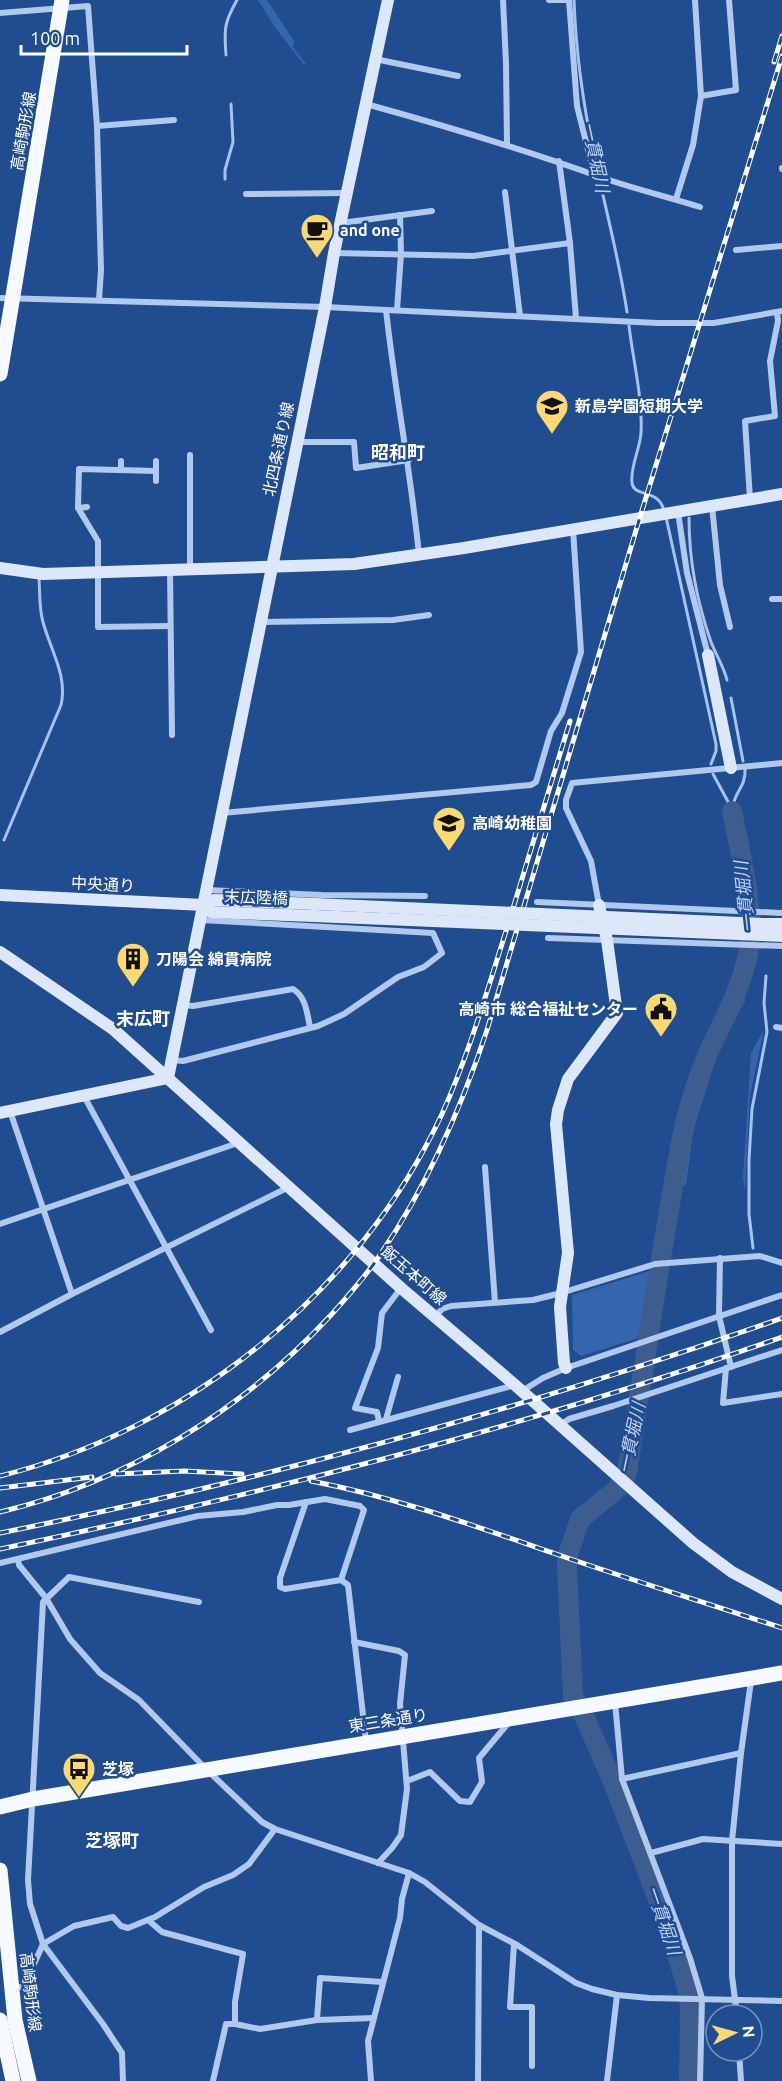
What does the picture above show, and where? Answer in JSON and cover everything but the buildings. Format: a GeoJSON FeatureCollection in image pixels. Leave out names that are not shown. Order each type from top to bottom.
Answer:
{"type":"FeatureCollection","features":[{"type":"Feature","properties":{"kind":"main road","name":"高崎駒形線"},"geometry":{"type":"LineString","coordinates":[[0,374],[7,299],[62,4]]}},
{"type":"Feature","properties":{"kind":"main road","name":"東三条通り"},"geometry":{"type":"LineString","coordinates":[[0,1807],[33,1799],[782,1672]]}},
{"type":"Feature","properties":{"kind":"main road","name":"高崎駒形線"},"geometry":{"type":"LineString","coordinates":[[0,1870],[11,1988],[18,2037],[29,2081]]}},
{"type":"Feature","properties":{"kind":"main road","name":"高崎駒形線"},"geometry":{"type":"LineString","coordinates":[[0,2020],[13,2081]]}},
{"type":"Feature","properties":{"kind":"street","name":"北四条通り線"},"geometry":{"type":"LineString","coordinates":[[204,905],[296,442],[325,308],[340,223],[387,0]]}},
{"type":"Feature","properties":{"kind":"street"},"geometry":{"type":"LineString","coordinates":[[503,0],[507,145]]}},
{"type":"Feature","properties":{"kind":"street"},"geometry":{"type":"LineString","coordinates":[[549,0],[569,0],[577,106],[598,176]]}},
{"type":"Feature","properties":{"kind":"street"},"geometry":{"type":"LineString","coordinates":[[676,199],[693,145],[701,96],[695,0]]}},
{"type":"Feature","properties":{"kind":"street"},"geometry":{"type":"LineString","coordinates":[[701,96],[736,90],[729,0]]}},
{"type":"Feature","properties":{"kind":"street"},"geometry":{"type":"LineString","coordinates":[[0,13],[62,4],[88,6],[97,126],[101,270],[99,300]]}},
{"type":"Feature","properties":{"kind":"street"},"geometry":{"type":"LineString","coordinates":[[375,59],[458,76]]}},
{"type":"Feature","properties":{"kind":"street"},"geometry":{"type":"LineString","coordinates":[[366,104],[460,130],[700,207]]}},
{"type":"Feature","properties":{"kind":"street"},"geometry":{"type":"LineString","coordinates":[[97,126],[174,120]]}},
{"type":"Feature","properties":{"kind":"street"},"geometry":{"type":"LineString","coordinates":[[559,161],[570,243],[576,318]]}},
{"type":"Feature","properties":{"kind":"street"},"geometry":{"type":"LineString","coordinates":[[505,192],[520,316]]}},
{"type":"Feature","properties":{"kind":"street"},"geometry":{"type":"LineString","coordinates":[[246,194],[347,193]]}},
{"type":"Feature","properties":{"kind":"street"},"geometry":{"type":"LineString","coordinates":[[340,223],[432,211]]}},
{"type":"Feature","properties":{"kind":"street"},"geometry":{"type":"LineString","coordinates":[[397,310],[401,255],[400,215]]}},
{"type":"Feature","properties":{"kind":"street"},"geometry":{"type":"LineString","coordinates":[[334,253],[473,256],[570,243]]}},
{"type":"Feature","properties":{"kind":"street"},"geometry":{"type":"LineString","coordinates":[[736,250],[782,246]]}},
{"type":"Feature","properties":{"kind":"street"},"geometry":{"type":"LineString","coordinates":[[7,299],[397,310],[700,324],[780,312],[770,361],[775,416],[745,421],[750,499]]}},
{"type":"Feature","properties":{"kind":"street"},"geometry":{"type":"LineString","coordinates":[[386,310],[395,383],[409,460],[419,555]]}},
{"type":"Feature","properties":{"kind":"street"},"geometry":{"type":"LineString","coordinates":[[296,442],[354,442],[357,468],[409,460]]}},
{"type":"Feature","properties":{"kind":"street"},"geometry":{"type":"LineString","coordinates":[[190,454],[190,570]]}},
{"type":"Feature","properties":{"kind":"street"},"geometry":{"type":"LineString","coordinates":[[121,470],[122,460]]}},
{"type":"Feature","properties":{"kind":"street"},"geometry":{"type":"LineString","coordinates":[[156,461],[156,481]]}},
{"type":"Feature","properties":{"kind":"street"},"geometry":{"type":"LineString","coordinates":[[156,471],[79,469],[78,508],[98,541],[98,627],[170,626]]}},
{"type":"Feature","properties":{"kind":"street"},"geometry":{"type":"LineString","coordinates":[[0,568],[43,574],[354,564],[782,494]]}},
{"type":"Feature","properties":{"kind":"street"},"geometry":{"type":"LineString","coordinates":[[712,506],[720,585],[730,627]]}},
{"type":"Feature","properties":{"kind":"street"},"geometry":{"type":"LineString","coordinates":[[78,508],[87,507]]}},
{"type":"Feature","properties":{"kind":"street"},"geometry":{"type":"LineString","coordinates":[[669,513],[708,655],[731,768]]}},
{"type":"Feature","properties":{"kind":"street"},"geometry":{"type":"LineString","coordinates":[[222,813],[531,785],[536,782],[551,731],[562,713],[581,652],[573,530]]}},
{"type":"Feature","properties":{"kind":"street"},"geometry":{"type":"LineString","coordinates":[[170,570],[172,735]]}},
{"type":"Feature","properties":{"kind":"street"},"geometry":{"type":"LineString","coordinates":[[772,599],[782,599]]}},
{"type":"Feature","properties":{"kind":"street"},"geometry":{"type":"LineString","coordinates":[[261,622],[393,620],[429,615]]}},
{"type":"Feature","properties":{"kind":"street"},"geometry":{"type":"LineString","coordinates":[[566,1368],[561,1293],[566,1280],[568,1253],[556,1124],[558,1110],[568,1079],[617,1013],[607,940],[591,861],[566,808],[572,783],[782,763]]}},
{"type":"Feature","properties":{"kind":"street"},"geometry":{"type":"LineString","coordinates":[[172,1059],[183,1061],[318,1026],[345,1014],[398,977],[424,967],[442,953],[434,933],[207,890]]}},
{"type":"Feature","properties":{"kind":"street","name":"中央通り"},"geometry":{"type":"LineString","coordinates":[[0,895],[204,905]]}},
{"type":"Feature","properties":{"kind":"street"},"geometry":{"type":"LineString","coordinates":[[201,920],[318,910],[424,896]]}},
{"type":"Feature","properties":{"kind":"street","name":"末広陸橋"},"geometry":{"type":"LineString","coordinates":[[204,905],[214,900],[318,910],[782,936]]}},
{"type":"Feature","properties":{"kind":"street"},"geometry":{"type":"LineString","coordinates":[[537,902],[782,913]]}},
{"type":"Feature","properties":{"kind":"street"},"geometry":{"type":"LineString","coordinates":[[72,1294],[5,1112],[168,1078],[204,905]]}},
{"type":"Feature","properties":{"kind":"street","name":"末広陸橋"},"geometry":{"type":"LineString","coordinates":[[760,935],[782,924]]}},
{"type":"Feature","properties":{"kind":"street"},"geometry":{"type":"LineString","coordinates":[[548,938],[745,945],[760,935],[782,946]]}},
{"type":"Feature","properties":{"kind":"street","name":"飯玉本町線"},"geometry":{"type":"LineString","coordinates":[[0,952],[113,1029],[401,1288],[519,1388],[693,1543],[721,1565],[782,1599]]}},
{"type":"Feature","properties":{"kind":"street"},"geometry":{"type":"LineString","coordinates":[[184,1005],[194,1006],[293,989],[303,998],[310,1027]]}},
{"type":"Feature","properties":{"kind":"street"},"geometry":{"type":"LineString","coordinates":[[84,1096],[211,1330]]}},
{"type":"Feature","properties":{"kind":"street"},"geometry":{"type":"LineString","coordinates":[[0,1224],[239,1143]]}},
{"type":"Feature","properties":{"kind":"street"},"geometry":{"type":"LineString","coordinates":[[485,1167],[495,1302]]}},
{"type":"Feature","properties":{"kind":"street"},"geometry":{"type":"LineString","coordinates":[[0,1332],[290,1187]]}},
{"type":"Feature","properties":{"kind":"street"},"geometry":{"type":"LineString","coordinates":[[436,1316],[442,1309],[451,1306],[533,1300],[655,1264],[760,1256],[782,1263]]}},
{"type":"Feature","properties":{"kind":"street"},"geometry":{"type":"LineString","coordinates":[[720,1258],[719,1316],[729,1367],[723,1403],[782,1394]]}},
{"type":"Feature","properties":{"kind":"street"},"geometry":{"type":"LineString","coordinates":[[382,1420],[377,1412],[355,1408],[378,1348],[382,1313],[401,1288]]}},
{"type":"Feature","properties":{"kind":"street"},"geometry":{"type":"LineString","coordinates":[[350,1430],[382,1420],[519,1388],[566,1368],[782,1294]]}},
{"type":"Feature","properties":{"kind":"street"},"geometry":{"type":"LineString","coordinates":[[559,1425],[569,1419],[782,1350]]}},
{"type":"Feature","properties":{"kind":"street"},"geometry":{"type":"LineString","coordinates":[[382,1420],[398,1377]]}},
{"type":"Feature","properties":{"kind":"street"},"geometry":{"type":"LineString","coordinates":[[0,1563],[198,1516],[243,1512],[277,1505],[289,1506],[325,1499],[360,1506],[364,1510],[341,1580]]}},
{"type":"Feature","properties":{"kind":"street"},"geometry":{"type":"LineString","coordinates":[[306,1502],[280,1578],[280,1587],[285,1589],[341,1580],[348,1584],[366,1742]]}},
{"type":"Feature","properties":{"kind":"street"},"geometry":{"type":"LineString","coordinates":[[18,1560],[19,1565],[46,1598],[70,1639],[84,1656],[106,1678],[139,1700],[207,1770],[262,1821],[275,1829],[410,1873],[479,1925],[576,1983],[617,1995],[782,2001]]}},
{"type":"Feature","properties":{"kind":"street"},"geometry":{"type":"LineString","coordinates":[[123,2081],[122,2053],[44,1944],[34,1919],[28,1891],[43,1602],[69,1577],[199,1602]]}},
{"type":"Feature","properties":{"kind":"street"},"geometry":{"type":"LineString","coordinates":[[354,1642],[405,1654],[400,1704],[407,1781],[401,1835],[378,1863]]}},
{"type":"Feature","properties":{"kind":"street"},"geometry":{"type":"LineString","coordinates":[[736,2003],[732,1976],[732,1841],[752,1677]]}},
{"type":"Feature","properties":{"kind":"street"},"geometry":{"type":"LineString","coordinates":[[615,1702],[622,1779],[690,1958],[700,1998],[700,2081]]}},
{"type":"Feature","properties":{"kind":"street"},"geometry":{"type":"LineString","coordinates":[[407,1781],[430,1772],[460,1801],[470,1802],[482,1782],[479,1758],[513,1719]]}},
{"type":"Feature","properties":{"kind":"street"},"geometry":{"type":"LineString","coordinates":[[622,1779],[741,1753]]}},
{"type":"Feature","properties":{"kind":"street"},"geometry":{"type":"LineString","coordinates":[[11,1988],[25,1984],[44,1944],[74,1926],[95,1920],[113,1917],[121,1926],[128,1928],[148,1920],[204,1887],[233,1875],[249,1864],[275,1829]]}},
{"type":"Feature","properties":{"kind":"street"},"geometry":{"type":"LineString","coordinates":[[651,1853],[703,1839],[782,1844]]}},
{"type":"Feature","properties":{"kind":"street"},"geometry":{"type":"LineString","coordinates":[[371,2081],[368,2041],[410,1873]]}},
{"type":"Feature","properties":{"kind":"street"},"geometry":{"type":"LineString","coordinates":[[148,1920],[162,1932],[243,1954],[235,2002],[235,2024]]}},
{"type":"Feature","properties":{"kind":"street"},"geometry":{"type":"LineString","coordinates":[[478,2081],[479,1925]]}},
{"type":"Feature","properties":{"kind":"street"},"geometry":{"type":"LineString","coordinates":[[514,1944],[510,2007],[532,2007],[532,2066]]}},
{"type":"Feature","properties":{"kind":"street"},"geometry":{"type":"LineString","coordinates":[[317,2020],[320,1978],[383,1982]]}},
{"type":"Feature","properties":{"kind":"street"},"geometry":{"type":"LineString","coordinates":[[607,2081],[617,1995]]}},
{"type":"Feature","properties":{"kind":"street"},"geometry":{"type":"LineString","coordinates":[[213,2081],[226,2024],[260,2029],[317,2020],[374,2018]]}},
{"type":"Feature","properties":{"kind":"street"},"geometry":{"type":"LineString","coordinates":[[740,2063],[741,2081]]}},
{"type":"Feature","properties":{"kind":"shaded area"},"geometry":{"type":"Polygon","coordinates":[[[258,0],[267,0],[294,41],[293,47],[306,64],[304,65],[274,26],[258,0]]]}},
{"type":"Feature","properties":{"kind":"shaded area"},"geometry":{"type":"Polygon","coordinates":[[[743,998],[746,999],[719,1049],[693,1131],[686,1185],[677,1186],[694,1103],[699,1096],[719,1040],[743,998]]]}},
{"type":"Feature","properties":{"kind":"shaded area"},"geometry":{"type":"Polygon","coordinates":[[[764,1030],[750,1095],[745,1190],[743,1178],[751,1053],[764,1030]]]}},
{"type":"Feature","properties":{"kind":"shaded area"},"geometry":{"type":"Polygon","coordinates":[[[653,1272],[642,1337],[581,1356],[573,1350],[572,1295],[653,1272]]]}},
{"type":"Feature","properties":{"kind":"waterway"},"geometry":{"type":"LineString","coordinates":[[226,55],[226,26],[237,0]]}},
{"type":"Feature","properties":{"kind":"waterway","name":"一貫堀川"},"geometry":{"type":"LineString","coordinates":[[574,0],[578,58],[587,117],[627,312]]}},
{"type":"Feature","properties":{"kind":"waterway"},"geometry":{"type":"LineString","coordinates":[[225,179],[225,170],[233,142],[231,104]]}},
{"type":"Feature","properties":{"kind":"waterway","name":"一貫堀川"},"geometry":{"type":"LineString","coordinates":[[629,326],[641,420],[632,483],[637,490],[657,499],[664,511]]}},
{"type":"Feature","properties":{"kind":"waterway","name":"一貫堀川"},"geometry":{"type":"LineString","coordinates":[[666,517],[716,744],[711,764]]}},
{"type":"Feature","properties":{"kind":"waterway"},"geometry":{"type":"LineString","coordinates":[[689,518],[690,549],[698,596],[711,642],[727,680]]}},
{"type":"Feature","properties":{"kind":"waterway"},"geometry":{"type":"LineString","coordinates":[[4,840],[61,705],[63,694],[60,673],[42,617],[39,579]]}},
{"type":"Feature","properties":{"kind":"waterway"},"geometry":{"type":"LineString","coordinates":[[731,698],[743,761]]}},
{"type":"Feature","properties":{"kind":"waterway"},"geometry":{"type":"LineString","coordinates":[[732,811],[744,781],[745,770]]}},
{"type":"Feature","properties":{"kind":"waterway","name":"一貫堀川"},"geometry":{"type":"LineString","coordinates":[[713,774],[732,809]]}},
{"type":"Feature","properties":{"kind":"waterway","name":"一貫堀川"},"geometry":{"type":"LineString","coordinates":[[689,2081],[688,1991],[670,1931],[613,1782],[573,1696],[567,1566],[568,1555],[580,1519],[617,1489],[627,1473],[684,1126],[693,1093],[709,1051],[737,992],[748,954],[749,902],[732,811]]}},
{"type":"Feature","properties":{"kind":"waterway"},"geometry":{"type":"LineString","coordinates":[[753,1248],[749,1214],[749,1160],[752,1109],[767,1032],[764,1003],[766,976]]}},
{"type":"Feature","properties":{"kind":"railway"},"geometry":{"type":"LineString","coordinates":[[774,62],[782,36]]}},
{"type":"Feature","properties":{"kind":"railway"},"geometry":{"type":"LineString","coordinates":[[0,1512],[47,1499],[137,1462],[180,1438],[260,1382],[297,1350],[357,1286],[375,1263],[413,1202],[454,1118],[487,1030],[640,517],[782,56]]}},
{"type":"Feature","properties":{"kind":"railway"},"geometry":{"type":"LineString","coordinates":[[0,1476],[70,1454],[138,1425],[201,1388],[261,1344],[316,1294],[365,1239],[407,1179],[452,1091],[485,999],[570,721]]}},
{"type":"Feature","properties":{"kind":"railway"},"geometry":{"type":"LineString","coordinates":[[0,1533],[198,1490],[395,1439],[590,1382],[782,1318]]}},
{"type":"Feature","properties":{"kind":"railway"},"geometry":{"type":"LineString","coordinates":[[0,1549],[198,1505],[394,1456],[589,1400],[782,1337]]}},
{"type":"Feature","properties":{"kind":"railway"},"geometry":{"type":"LineString","coordinates":[[116,1474],[184,1471],[242,1474]]}},
{"type":"Feature","properties":{"kind":"railway"},"geometry":{"type":"LineString","coordinates":[[0,1488],[92,1477]]}},
{"type":"Feature","properties":{"kind":"railway"},"geometry":{"type":"LineString","coordinates":[[311,1481],[373,1495],[435,1513],[782,1628]]}},
{"type":"Feature","properties":{"kind":"place","name":"and one"},"geometry":{"type":"Point","coordinates":[317,259]}},
{"type":"Feature","properties":{"kind":"place","name":"新島学園短期大学"},"geometry":{"type":"Point","coordinates":[552,435]}},
{"type":"Feature","properties":{"kind":"place","name":"高崎幼稚園"},"geometry":{"type":"Point","coordinates":[449,852]}},
{"type":"Feature","properties":{"kind":"place","name":"刀陽会 綿貫病院"},"geometry":{"type":"Point","coordinates":[133,988]}},
{"type":"Feature","properties":{"kind":"place","name":"高崎市 総合福祉センター"},"geometry":{"type":"Point","coordinates":[661,1038]}},
{"type":"Feature","properties":{"kind":"place","name":"芝塚"},"geometry":{"type":"Point","coordinates":[79,1798]}},
{"type":"Feature","properties":{"kind":"district","name":"昭和町"},"geometry":{"type":"Point","coordinates":[398,452]}},
{"type":"Feature","properties":{"kind":"district","name":"末広町"},"geometry":{"type":"Point","coordinates":[143,1018]}},
{"type":"Feature","properties":{"kind":"district","name":"芝塚町"},"geometry":{"type":"Point","coordinates":[112,1840]}}]}
